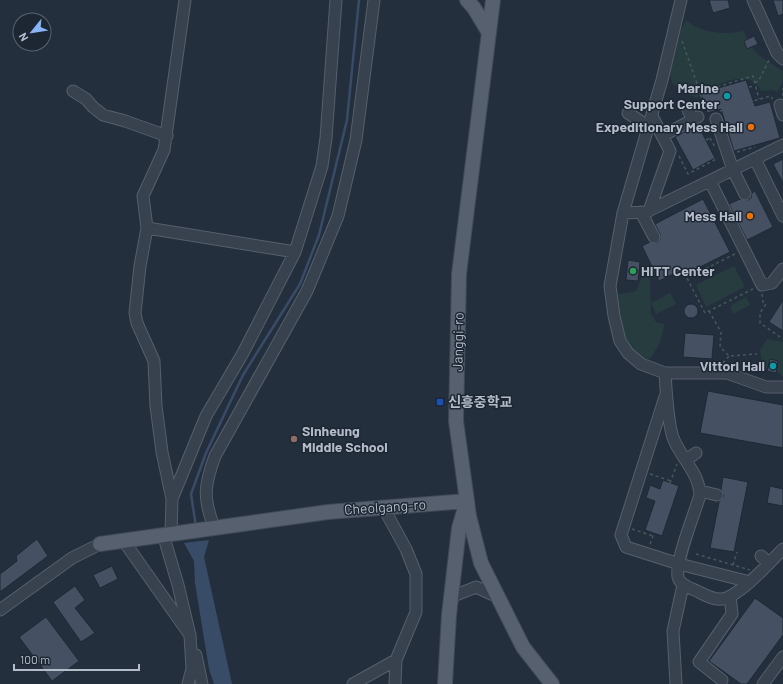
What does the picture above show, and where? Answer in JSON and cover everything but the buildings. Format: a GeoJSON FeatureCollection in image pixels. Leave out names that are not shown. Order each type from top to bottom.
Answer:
{"type":"FeatureCollection","features":[{"type":"Feature","properties":{"kind":"main road"},"geometry":{"type":"LineString","coordinates":[[467,0],[474,8],[489,33]]}},
{"type":"Feature","properties":{"kind":"main road","name":"Janggi-ro"},"geometry":{"type":"LineString","coordinates":[[445,684],[451,597],[459,528],[468,501],[456,421],[459,274],[493,0]]}},
{"type":"Feature","properties":{"kind":"main road","name":"Cheolgang-ro"},"geometry":{"type":"LineString","coordinates":[[100,544],[328,512],[468,501]]}},
{"type":"Feature","properties":{"kind":"main road"},"geometry":{"type":"LineString","coordinates":[[468,501],[469,516],[481,563],[523,647],[552,684]]}},
{"type":"Feature","properties":{"kind":"street"},"geometry":{"type":"LineString","coordinates":[[186,0],[164,150],[143,196],[147,228],[140,266],[136,313],[137,323],[154,361],[162,452],[172,498],[170,533],[182,600],[202,684]]}},
{"type":"Feature","properties":{"kind":"street"},"geometry":{"type":"LineString","coordinates":[[172,498],[206,416],[243,353],[295,252],[322,166],[326,138],[336,0]]}},
{"type":"Feature","properties":{"kind":"street"},"geometry":{"type":"LineString","coordinates":[[213,527],[205,495],[205,485],[215,456],[307,291],[338,216],[356,140],[374,0]]}},
{"type":"Feature","properties":{"kind":"street"},"geometry":{"type":"LineString","coordinates":[[681,0],[650,122],[623,213],[610,286],[615,322],[620,341],[628,353],[641,364],[665,373],[727,373],[766,387],[783,387]]}},
{"type":"Feature","properties":{"kind":"street"},"geometry":{"type":"LineString","coordinates":[[753,0],[777,53],[783,59]]}},
{"type":"Feature","properties":{"kind":"street"},"geometry":{"type":"LineString","coordinates":[[73,91],[86,98],[97,112],[103,116],[125,121],[167,136]]}},
{"type":"Feature","properties":{"kind":"street"},"geometry":{"type":"LineString","coordinates":[[628,113],[650,122],[662,136],[670,151],[645,211],[654,237]]}},
{"type":"Feature","properties":{"kind":"street"},"geometry":{"type":"LineString","coordinates":[[662,136],[702,115],[745,194]]}},
{"type":"Feature","properties":{"kind":"street"},"geometry":{"type":"LineString","coordinates":[[623,213],[645,211],[783,145]]}},
{"type":"Feature","properties":{"kind":"street"},"geometry":{"type":"LineString","coordinates":[[755,159],[783,216]]}},
{"type":"Feature","properties":{"kind":"street"},"geometry":{"type":"LineString","coordinates":[[710,181],[762,285],[772,283],[783,269]]}},
{"type":"Feature","properties":{"kind":"street"},"geometry":{"type":"LineString","coordinates":[[147,228],[295,252]]}},
{"type":"Feature","properties":{"kind":"street"},"geometry":{"type":"LineString","coordinates":[[665,373],[666,394],[674,439],[695,475],[700,491],[679,564],[678,578],[684,585],[711,598],[723,599],[750,582],[774,558]]}},
{"type":"Feature","properties":{"kind":"street"},"geometry":{"type":"LineString","coordinates":[[666,394],[621,535],[626,547],[679,564],[750,582]]}},
{"type":"Feature","properties":{"kind":"street"},"geometry":{"type":"LineString","coordinates":[[686,460],[696,454]]}},
{"type":"Feature","properties":{"kind":"street"},"geometry":{"type":"LineString","coordinates":[[700,491],[718,495]]}},
{"type":"Feature","properties":{"kind":"street"},"geometry":{"type":"LineString","coordinates":[[383,507],[406,549],[416,574],[416,612],[396,660],[395,684]]}},
{"type":"Feature","properties":{"kind":"street"},"geometry":{"type":"LineString","coordinates":[[123,540],[190,635],[192,669],[188,684]]}},
{"type":"Feature","properties":{"kind":"street"},"geometry":{"type":"LineString","coordinates":[[0,610],[72,558],[100,544]]}},
{"type":"Feature","properties":{"kind":"street"},"geometry":{"type":"LineString","coordinates":[[676,684],[673,658],[673,632],[684,585]]}},
{"type":"Feature","properties":{"kind":"street"},"geometry":{"type":"LineString","coordinates":[[451,597],[476,587],[498,597]]}},
{"type":"Feature","properties":{"kind":"street"},"geometry":{"type":"LineString","coordinates":[[722,680],[699,662],[732,614],[730,596]]}},
{"type":"Feature","properties":{"kind":"street"},"geometry":{"type":"LineString","coordinates":[[763,684],[783,657]]}},
{"type":"Feature","properties":{"kind":"street"},"geometry":{"type":"LineString","coordinates":[[353,684],[396,660]]}},
{"type":"Feature","properties":{"kind":"path"},"geometry":{"type":"LineString","coordinates":[[674,31],[680,38],[700,92],[702,115],[770,96],[782,106]]}},
{"type":"Feature","properties":{"kind":"path"},"geometry":{"type":"LineString","coordinates":[[749,87],[759,80],[768,60]]}},
{"type":"Feature","properties":{"kind":"path"},"geometry":{"type":"LineString","coordinates":[[700,92],[752,76],[759,99]]}},
{"type":"Feature","properties":{"kind":"path"},"geometry":{"type":"LineString","coordinates":[[782,106],[783,88]]}},
{"type":"Feature","properties":{"kind":"path"},"geometry":{"type":"LineString","coordinates":[[683,165],[688,174],[720,157]]}},
{"type":"Feature","properties":{"kind":"path"},"geometry":{"type":"LineString","coordinates":[[744,249],[687,278],[705,313],[762,285],[763,302],[766,304],[760,313],[760,323],[783,339]]}},
{"type":"Feature","properties":{"kind":"path"},"geometry":{"type":"LineString","coordinates":[[697,308],[701,306]]}},
{"type":"Feature","properties":{"kind":"path"},"geometry":{"type":"LineString","coordinates":[[709,311],[721,332],[720,347],[729,356],[757,354]]}},
{"type":"Feature","properties":{"kind":"path"},"geometry":{"type":"LineString","coordinates":[[642,471],[671,481]]}},
{"type":"Feature","properties":{"kind":"path"},"geometry":{"type":"LineString","coordinates":[[624,527],[653,536]]}},
{"type":"Feature","properties":{"kind":"path"},"geometry":{"type":"LineString","coordinates":[[648,554],[654,533]]}},
{"type":"Feature","properties":{"kind":"path"},"geometry":{"type":"LineString","coordinates":[[733,565],[737,552]]}},
{"type":"Feature","properties":{"kind":"path"},"geometry":{"type":"LineString","coordinates":[[696,554],[759,572]]}},
{"type":"Feature","properties":{"kind":"green space"},"geometry":{"type":"Polygon","coordinates":[[[686,20],[706,31],[728,33],[744,31],[755,52],[783,72],[782,83],[777,92],[772,90],[761,91],[756,84],[749,80],[740,79],[721,83],[697,98],[672,83],[670,73],[681,30],[686,20]]]}},
{"type":"Feature","properties":{"kind":"green space"},"geometry":{"type":"Polygon","coordinates":[[[734,266],[745,287],[706,307],[696,285],[734,266]]]}},
{"type":"Feature","properties":{"kind":"green space"},"geometry":{"type":"Polygon","coordinates":[[[644,271],[650,274],[651,314],[656,322],[664,324],[660,343],[650,359],[639,358],[622,339],[615,295],[636,291],[644,271]]]}},
{"type":"Feature","properties":{"kind":"green space"},"geometry":{"type":"Polygon","coordinates":[[[670,293],[676,304],[656,314],[651,303],[670,293]]]}},
{"type":"Feature","properties":{"kind":"green space"},"geometry":{"type":"Polygon","coordinates":[[[746,297],[750,305],[733,314],[730,306],[746,297]]]}},
{"type":"Feature","properties":{"kind":"green space"},"geometry":{"type":"Polygon","coordinates":[[[767,339],[783,342],[783,377],[778,372],[763,368],[760,350],[767,339]]]}},
{"type":"Feature","properties":{"kind":"water"},"geometry":{"type":"Polygon","coordinates":[[[209,540],[204,557],[232,684],[214,684],[209,669],[195,583],[194,561],[184,543],[209,540]]]}},
{"type":"Feature","properties":{"kind":"waterway"},"geometry":{"type":"LineString","coordinates":[[196,527],[191,494],[206,453],[243,375],[300,284],[319,235],[347,120],[359,0]]}},
{"type":"Feature","properties":{"kind":"place","name":"Marine Support Center"},"geometry":{"type":"Point","coordinates":[727,96]}},
{"type":"Feature","properties":{"kind":"place","name":"Expeditionary Mess Hall"},"geometry":{"type":"Point","coordinates":[751,127]}},
{"type":"Feature","properties":{"kind":"place","name":"Mess Hall"},"geometry":{"type":"Point","coordinates":[750,216]}},
{"type":"Feature","properties":{"kind":"place","name":"HITT Center"},"geometry":{"type":"Point","coordinates":[633,271]}},
{"type":"Feature","properties":{"kind":"place","name":"Vittori Hall"},"geometry":{"type":"Point","coordinates":[773,366]}},
{"type":"Feature","properties":{"kind":"place","name":"신흥중학교"},"geometry":{"type":"Point","coordinates":[440,402]}},
{"type":"Feature","properties":{"kind":"place","name":"Sinheung Middle School"},"geometry":{"type":"Point","coordinates":[294,439]}}]}
